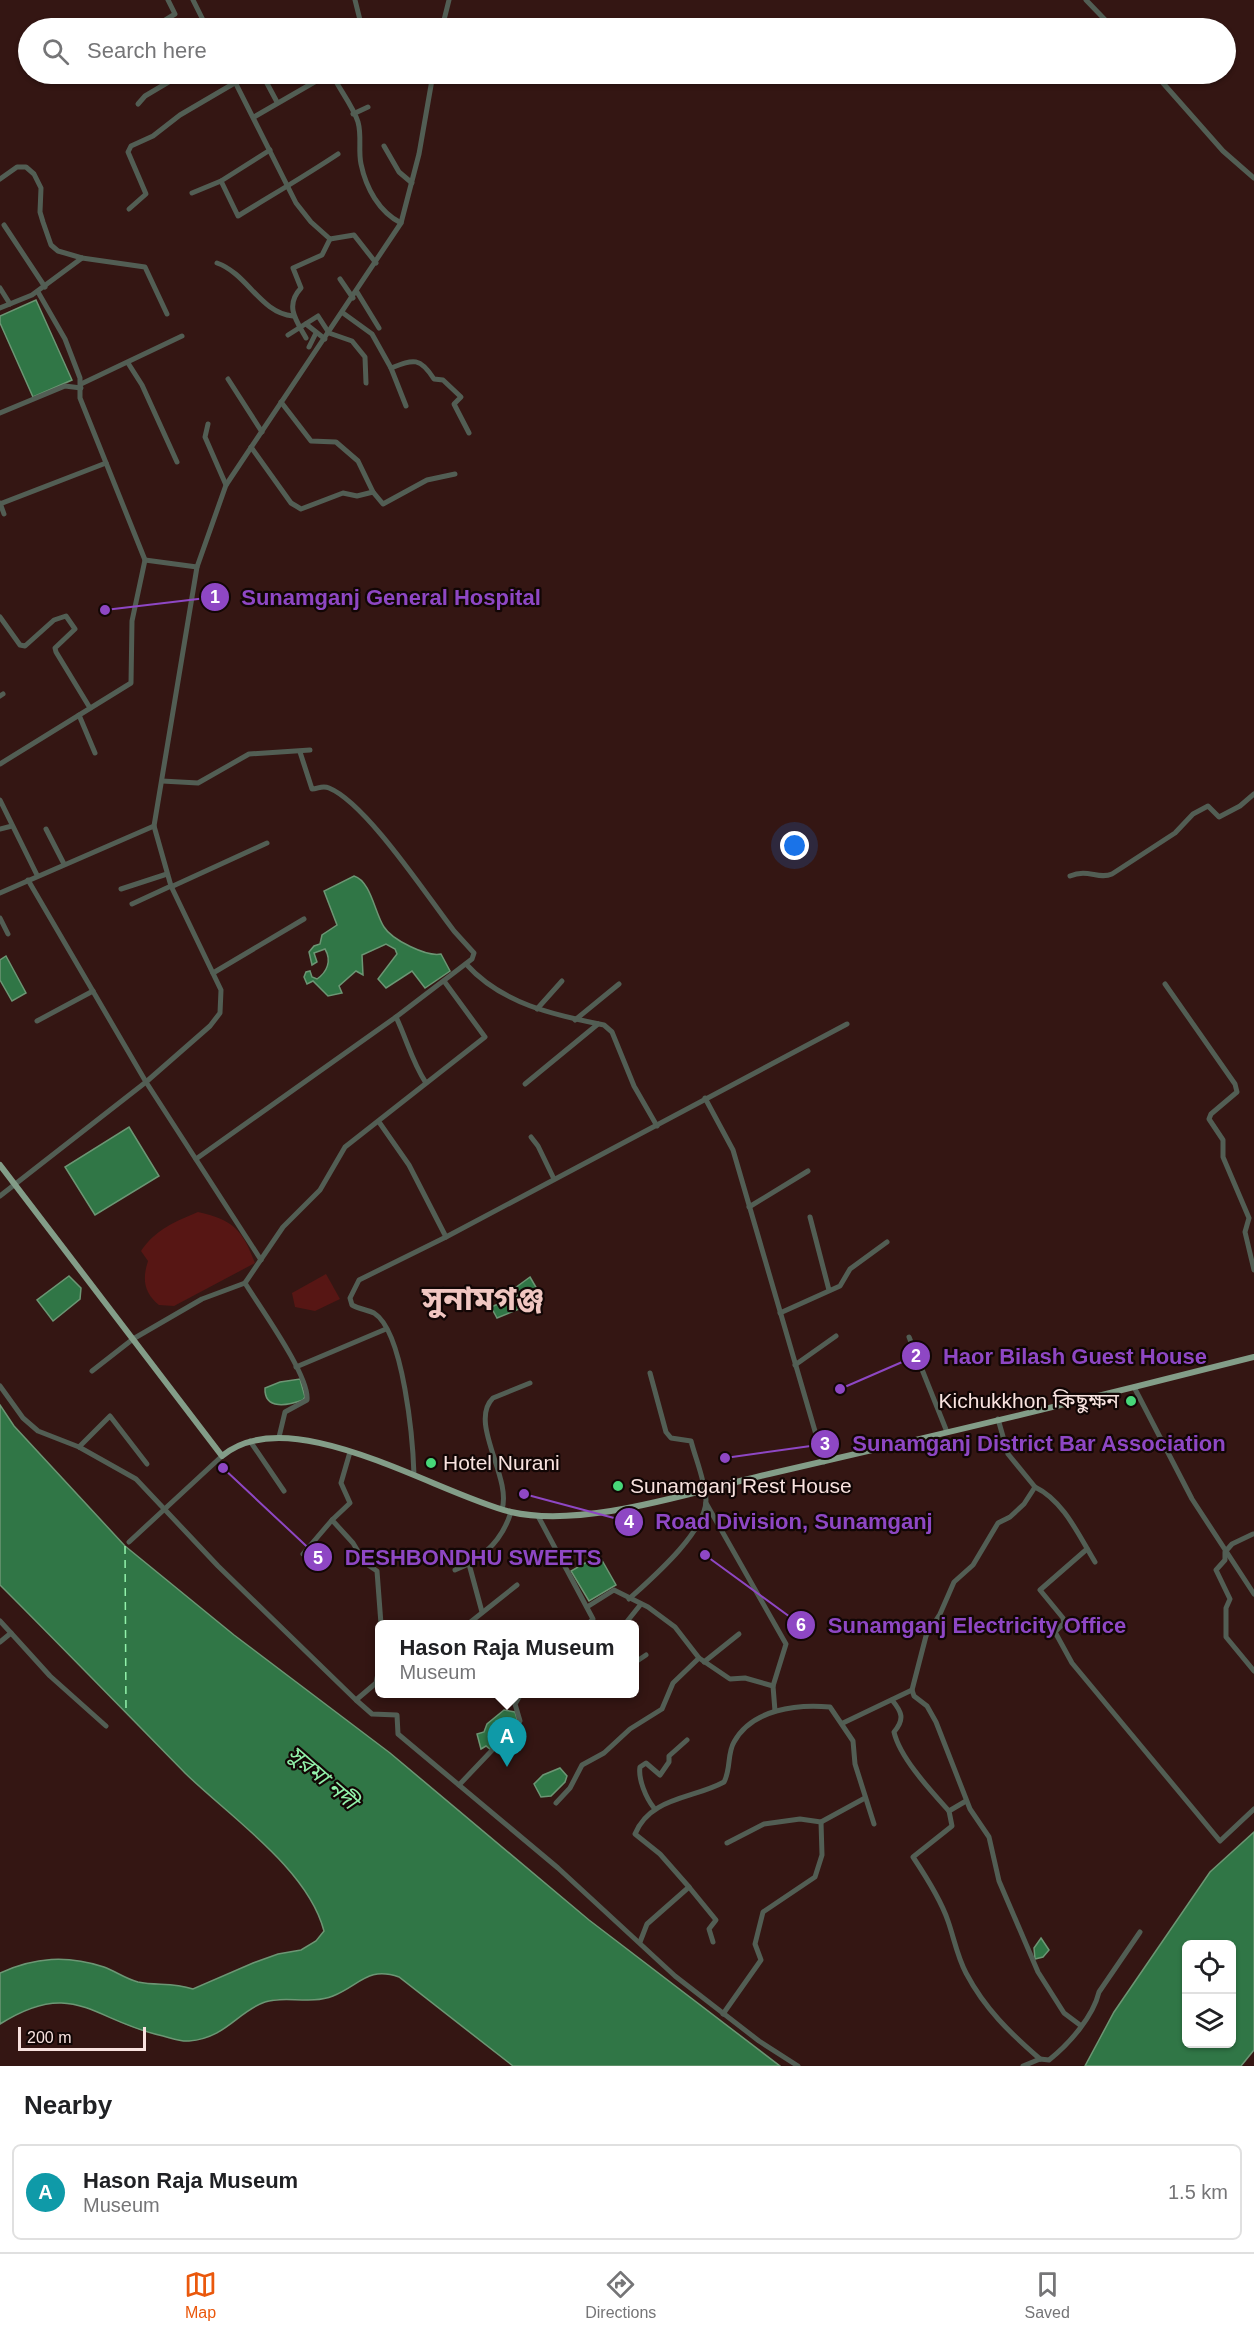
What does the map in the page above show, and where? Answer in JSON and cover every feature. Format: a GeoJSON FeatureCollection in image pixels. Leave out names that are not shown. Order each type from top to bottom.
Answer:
{"type":"FeatureCollection","features":[{"type":"Feature","properties":{"kind":"main road"},"geometry":{"type":"LineString","coordinates":[[0,1165],[222,1456],[250,1441],[279,1437],[322,1444],[414,1475],[502,1509],[538,1516],[590,1515],[824,1462],[1254,1357]]}},
{"type":"Feature","properties":{"kind":"street"},"geometry":{"type":"LineString","coordinates":[[168,0],[175,14],[169,18]]}},
{"type":"Feature","properties":{"kind":"street"},"geometry":{"type":"LineString","coordinates":[[193,0],[202,18]]}},
{"type":"Feature","properties":{"kind":"street"},"geometry":{"type":"LineString","coordinates":[[355,0],[360,18]]}},
{"type":"Feature","properties":{"kind":"street"},"geometry":{"type":"LineString","coordinates":[[445,18],[449,0]]}},
{"type":"Feature","properties":{"kind":"street"},"geometry":{"type":"LineString","coordinates":[[1086,0],[1103,18]]}},
{"type":"Feature","properties":{"kind":"street"},"geometry":{"type":"LineString","coordinates":[[138,104],[145,96],[165,84]]}},
{"type":"Feature","properties":{"kind":"street"},"geometry":{"type":"LineString","coordinates":[[129,209],[146,194],[133,169],[128,152],[131,146],[153,136],[180,115],[232,84]]}},
{"type":"Feature","properties":{"kind":"street"},"geometry":{"type":"LineString","coordinates":[[236,84],[288,187],[311,222],[330,239]]}},
{"type":"Feature","properties":{"kind":"street"},"geometry":{"type":"LineString","coordinates":[[267,84],[277,102]]}},
{"type":"Feature","properties":{"kind":"street"},"geometry":{"type":"LineString","coordinates":[[254,117],[311,84]]}},
{"type":"Feature","properties":{"kind":"street"},"geometry":{"type":"LineString","coordinates":[[337,84],[357,120],[362,142],[360,162],[364,174],[380,208],[401,223]]}},
{"type":"Feature","properties":{"kind":"street"},"geometry":{"type":"LineString","coordinates":[[0,1196],[146,1082],[210,1026],[220,1013],[221,990],[166,874],[154,826],[197,567],[218,502],[226,485],[401,223],[412,183],[432,84]]}},
{"type":"Feature","properties":{"kind":"street"},"geometry":{"type":"LineString","coordinates":[[1164,84],[1222,151],[1254,178]]}},
{"type":"Feature","properties":{"kind":"street"},"geometry":{"type":"LineString","coordinates":[[353,114],[368,107]]}},
{"type":"Feature","properties":{"kind":"street"},"geometry":{"type":"LineString","coordinates":[[384,146],[399,172],[412,183]]}},
{"type":"Feature","properties":{"kind":"street"},"geometry":{"type":"LineString","coordinates":[[192,193],[221,181],[270,150]]}},
{"type":"Feature","properties":{"kind":"street"},"geometry":{"type":"LineString","coordinates":[[221,181],[238,216],[257,202],[288,187],[338,154]]}},
{"type":"Feature","properties":{"kind":"street"},"geometry":{"type":"LineString","coordinates":[[0,179],[17,167],[26,167],[34,174],[41,188],[40,212],[51,245],[58,251],[82,258],[145,267],[167,314]]}},
{"type":"Feature","properties":{"kind":"street"},"geometry":{"type":"LineString","coordinates":[[4,225],[45,287]]}},
{"type":"Feature","properties":{"kind":"street"},"geometry":{"type":"LineString","coordinates":[[330,239],[354,235],[376,263]]}},
{"type":"Feature","properties":{"kind":"street"},"geometry":{"type":"LineString","coordinates":[[306,338],[293,316],[293,296],[301,288],[293,268],[322,255],[330,239]]}},
{"type":"Feature","properties":{"kind":"street"},"geometry":{"type":"LineString","coordinates":[[0,308],[38,292],[82,258]]}},
{"type":"Feature","properties":{"kind":"street"},"geometry":{"type":"LineString","coordinates":[[217,263],[231,268],[273,312],[293,316]]}},
{"type":"Feature","properties":{"kind":"street"},"geometry":{"type":"LineString","coordinates":[[340,279],[353,298]]}},
{"type":"Feature","properties":{"kind":"street"},"geometry":{"type":"LineString","coordinates":[[0,288],[10,304]]}},
{"type":"Feature","properties":{"kind":"street"},"geometry":{"type":"LineString","coordinates":[[0,765],[132,680],[132,621],[145,560],[80,398],[81,386],[65,339],[38,292]]}},
{"type":"Feature","properties":{"kind":"street"},"geometry":{"type":"LineString","coordinates":[[357,292],[379,328]]}},
{"type":"Feature","properties":{"kind":"street"},"geometry":{"type":"LineString","coordinates":[[343,313],[372,334],[391,368],[406,406]]}},
{"type":"Feature","properties":{"kind":"street"},"geometry":{"type":"LineString","coordinates":[[288,335],[318,316],[329,333],[352,341],[365,357],[366,383]]}},
{"type":"Feature","properties":{"kind":"street"},"geometry":{"type":"LineString","coordinates":[[306,324],[324,341]]}},
{"type":"Feature","properties":{"kind":"street"},"geometry":{"type":"LineString","coordinates":[[309,347],[316,333]]}},
{"type":"Feature","properties":{"kind":"street"},"geometry":{"type":"LineString","coordinates":[[0,413],[65,386],[81,386],[182,336]]}},
{"type":"Feature","properties":{"kind":"street"},"geometry":{"type":"LineString","coordinates":[[391,368],[411,360],[425,365],[434,379],[442,380],[461,397],[454,404],[469,433]]}},
{"type":"Feature","properties":{"kind":"street"},"geometry":{"type":"LineString","coordinates":[[128,363],[142,386],[177,462]]}},
{"type":"Feature","properties":{"kind":"street"},"geometry":{"type":"LineString","coordinates":[[228,379],[262,432]]}},
{"type":"Feature","properties":{"kind":"street"},"geometry":{"type":"LineString","coordinates":[[281,402],[311,441],[336,442],[358,461],[373,492],[383,504],[427,480],[456,474]]}},
{"type":"Feature","properties":{"kind":"street"},"geometry":{"type":"LineString","coordinates":[[208,424],[205,437],[226,485]]}},
{"type":"Feature","properties":{"kind":"street"},"geometry":{"type":"LineString","coordinates":[[251,447],[296,508],[301,509],[343,493],[357,496],[373,492]]}},
{"type":"Feature","properties":{"kind":"street"},"geometry":{"type":"LineString","coordinates":[[4,514],[0,503],[106,463]]}},
{"type":"Feature","properties":{"kind":"street"},"geometry":{"type":"LineString","coordinates":[[145,560],[197,567]]}},
{"type":"Feature","properties":{"kind":"street"},"geometry":{"type":"LineString","coordinates":[[0,617],[20,645],[25,646],[54,620],[66,616],[75,629],[55,648],[56,652],[90,708]]}},
{"type":"Feature","properties":{"kind":"street"},"geometry":{"type":"LineString","coordinates":[[80,715],[95,753]]}},
{"type":"Feature","properties":{"kind":"street"},"geometry":{"type":"LineString","coordinates":[[162,781],[198,783],[249,754],[310,750]]}},
{"type":"Feature","properties":{"kind":"street"},"geometry":{"type":"LineString","coordinates":[[196,1160],[396,1017],[466,964],[472,959],[474,953],[360,812],[332,789],[325,787],[312,789],[300,752]]}},
{"type":"Feature","properties":{"kind":"street"},"geometry":{"type":"LineString","coordinates":[[1070,876],[1089,871],[1106,877],[1133,862],[1157,842],[1175,833],[1193,814],[1208,806],[1219,818],[1240,806],[1254,794]]}},
{"type":"Feature","properties":{"kind":"street"},"geometry":{"type":"LineString","coordinates":[[0,800],[37,875]]}},
{"type":"Feature","properties":{"kind":"street"},"geometry":{"type":"LineString","coordinates":[[0,830],[12,826]]}},
{"type":"Feature","properties":{"kind":"street"},"geometry":{"type":"LineString","coordinates":[[0,893],[154,826]]}},
{"type":"Feature","properties":{"kind":"street"},"geometry":{"type":"LineString","coordinates":[[46,829],[64,864]]}},
{"type":"Feature","properties":{"kind":"street"},"geometry":{"type":"LineString","coordinates":[[132,904],[267,843]]}},
{"type":"Feature","properties":{"kind":"street"},"geometry":{"type":"LineString","coordinates":[[121,889],[166,874]]}},
{"type":"Feature","properties":{"kind":"street"},"geometry":{"type":"LineString","coordinates":[[28,880],[146,1082],[261,1260]]}},
{"type":"Feature","properties":{"kind":"street"},"geometry":{"type":"LineString","coordinates":[[0,918],[8,934]]}},
{"type":"Feature","properties":{"kind":"street"},"geometry":{"type":"LineString","coordinates":[[213,973],[304,919]]}},
{"type":"Feature","properties":{"kind":"street"},"geometry":{"type":"LineString","coordinates":[[466,964],[488,984],[523,1005],[598,1024],[612,1032],[634,1086],[657,1126]]}},
{"type":"Feature","properties":{"kind":"street"},"geometry":{"type":"LineString","coordinates":[[92,1371],[133,1339],[202,1299],[245,1283],[283,1227],[320,1190],[345,1147],[485,1037],[444,981]]}},
{"type":"Feature","properties":{"kind":"street"},"geometry":{"type":"LineString","coordinates":[[537,1009],[562,981]]}},
{"type":"Feature","properties":{"kind":"street"},"geometry":{"type":"LineString","coordinates":[[575,1020],[619,984]]}},
{"type":"Feature","properties":{"kind":"street"},"geometry":{"type":"LineString","coordinates":[[1165,984],[1235,1084],[1237,1092],[1211,1114],[1209,1119],[1223,1140],[1223,1157],[1249,1218],[1245,1232],[1254,1270]]}},
{"type":"Feature","properties":{"kind":"street"},"geometry":{"type":"LineString","coordinates":[[37,1020],[93,991]]}},
{"type":"Feature","properties":{"kind":"street"},"geometry":{"type":"LineString","coordinates":[[396,1017],[412,1051],[415,1066],[426,1083]]}},
{"type":"Feature","properties":{"kind":"street"},"geometry":{"type":"LineString","coordinates":[[525,1084],[598,1024]]}},
{"type":"Feature","properties":{"kind":"street"},"geometry":{"type":"LineString","coordinates":[[414,1475],[408,1403],[392,1338],[375,1314],[352,1305],[350,1298],[359,1280],[446,1237],[847,1024]]}},
{"type":"Feature","properties":{"kind":"street"},"geometry":{"type":"LineString","coordinates":[[705,1098],[733,1150],[824,1462]]}},
{"type":"Feature","properties":{"kind":"street"},"geometry":{"type":"LineString","coordinates":[[379,1122],[409,1165],[446,1237]]}},
{"type":"Feature","properties":{"kind":"street"},"geometry":{"type":"LineString","coordinates":[[531,1137],[538,1146],[554,1179]]}},
{"type":"Feature","properties":{"kind":"street"},"geometry":{"type":"LineString","coordinates":[[749,1207],[808,1171]]}},
{"type":"Feature","properties":{"kind":"street"},"geometry":{"type":"LineString","coordinates":[[810,1216],[829,1290]]}},
{"type":"Feature","properties":{"kind":"street"},"geometry":{"type":"LineString","coordinates":[[780,1312],[840,1286],[850,1269],[887,1242]]}},
{"type":"Feature","properties":{"kind":"street"},"geometry":{"type":"LineString","coordinates":[[245,1283],[296,1367],[308,1397],[285,1412],[279,1437]]}},
{"type":"Feature","properties":{"kind":"street"},"geometry":{"type":"LineString","coordinates":[[296,1367],[386,1329]]}},
{"type":"Feature","properties":{"kind":"street"},"geometry":{"type":"LineString","coordinates":[[795,1365],[836,1336]]}},
{"type":"Feature","properties":{"kind":"street"},"geometry":{"type":"LineString","coordinates":[[909,1337],[947,1432]]}},
{"type":"Feature","properties":{"kind":"street"},"geometry":{"type":"LineString","coordinates":[[650,1373],[666,1432],[671,1438],[691,1441],[706,1503],[786,1644],[772,1686],[775,1711]]}},
{"type":"Feature","properties":{"kind":"street"},"geometry":{"type":"LineString","coordinates":[[502,1509],[505,1495],[487,1433],[486,1412],[493,1398],[530,1383]]}},
{"type":"Feature","properties":{"kind":"street"},"geometry":{"type":"LineString","coordinates":[[0,1386],[23,1418],[38,1431],[79,1447],[136,1479],[165,1507],[218,1566],[356,1700],[372,1714],[397,1715],[398,1734],[558,1868],[675,1976],[723,2014],[798,2066]]}},
{"type":"Feature","properties":{"kind":"street"},"geometry":{"type":"LineString","coordinates":[[1134,1388],[1192,1499],[1254,1594]]}},
{"type":"Feature","properties":{"kind":"street"},"geometry":{"type":"LineString","coordinates":[[79,1447],[110,1416],[147,1464]]}},
{"type":"Feature","properties":{"kind":"street"},"geometry":{"type":"LineString","coordinates":[[998,1419],[1008,1454],[1017,1468],[1035,1488],[1049,1494],[1060,1505],[1095,1562]]}},
{"type":"Feature","properties":{"kind":"street"},"geometry":{"type":"LineString","coordinates":[[250,1441],[284,1491]]}},
{"type":"Feature","properties":{"kind":"street"},"geometry":{"type":"LineString","coordinates":[[303,1554],[350,1503],[341,1483],[350,1452]]}},
{"type":"Feature","properties":{"kind":"street"},"geometry":{"type":"LineString","coordinates":[[129,1542],[222,1456]]}},
{"type":"Feature","properties":{"kind":"street"},"geometry":{"type":"LineString","coordinates":[[1035,1488],[1024,1504],[1010,1517],[998,1523],[973,1565],[954,1582],[940,1614],[926,1635],[912,1690],[914,1696],[927,1706],[936,1722],[966,1800],[989,1837],[999,1881],[1038,1972],[1064,2013],[1080,2025]]}},
{"type":"Feature","properties":{"kind":"street"},"geometry":{"type":"LineString","coordinates":[[630,1599],[674,1557],[700,1519],[706,1503]]}},
{"type":"Feature","properties":{"kind":"street"},"geometry":{"type":"LineString","coordinates":[[455,1570],[469,1564],[498,1542],[512,1512]]}},
{"type":"Feature","properties":{"kind":"street"},"geometry":{"type":"LineString","coordinates":[[538,1516],[592,1620]]}},
{"type":"Feature","properties":{"kind":"street"},"geometry":{"type":"LineString","coordinates":[[332,1520],[353,1543],[365,1563],[377,1571],[381,1620]]}},
{"type":"Feature","properties":{"kind":"street"},"geometry":{"type":"LineString","coordinates":[[1253,1534],[1232,1544],[1225,1552],[1225,1560],[1216,1570],[1230,1599],[1226,1608],[1226,1637],[1254,1671]]}},
{"type":"Feature","properties":{"kind":"street"},"geometry":{"type":"LineString","coordinates":[[1088,1549],[1040,1590],[1063,1618],[1064,1623],[1055,1632],[1072,1663],[1220,1841],[1254,1809]]}},
{"type":"Feature","properties":{"kind":"street"},"geometry":{"type":"LineString","coordinates":[[469,1564],[482,1612]]}},
{"type":"Feature","properties":{"kind":"street"},"geometry":{"type":"LineString","coordinates":[[473,1620],[517,1585]]}},
{"type":"Feature","properties":{"kind":"street"},"geometry":{"type":"LineString","coordinates":[[587,1607],[614,1590],[641,1604],[675,1627],[702,1660],[730,1679],[746,1678],[772,1686]]}},
{"type":"Feature","properties":{"kind":"street"},"geometry":{"type":"LineString","coordinates":[[629,1620],[641,1604]]}},
{"type":"Feature","properties":{"kind":"street"},"geometry":{"type":"LineString","coordinates":[[0,1621],[50,1676],[106,1726]]}},
{"type":"Feature","properties":{"kind":"street"},"geometry":{"type":"LineString","coordinates":[[0,1642],[11,1633]]}},
{"type":"Feature","properties":{"kind":"street"},"geometry":{"type":"LineString","coordinates":[[556,1803],[570,1788],[582,1765],[604,1753],[630,1729],[662,1708],[673,1683],[739,1634]]}},
{"type":"Feature","properties":{"kind":"street"},"geometry":{"type":"LineString","coordinates":[[639,1660],[646,1655]]}},
{"type":"Feature","properties":{"kind":"street"},"geometry":{"type":"LineString","coordinates":[[356,1700],[375,1684]]}},
{"type":"Feature","properties":{"kind":"street"},"geometry":{"type":"LineString","coordinates":[[843,1723],[912,1690]]}},
{"type":"Feature","properties":{"kind":"street"},"geometry":{"type":"LineString","coordinates":[[459,1785],[519,1721],[515,1704],[519,1698]]}},
{"type":"Feature","properties":{"kind":"street"},"geometry":{"type":"LineString","coordinates":[[892,1700],[901,1711],[902,1721],[894,1732],[896,1742],[928,1789],[949,1811],[952,1826],[913,1857],[931,1884],[937,1902],[947,1918],[958,1957],[985,2005],[1003,2028],[1040,2059]]}},
{"type":"Feature","properties":{"kind":"street"},"geometry":{"type":"LineString","coordinates":[[713,1942],[709,1929],[716,1920],[660,1854],[635,1834],[654,1808],[724,1782],[734,1742],[745,1727],[775,1711],[829,1706],[843,1723],[853,1741],[855,1764],[873,1824]]}},
{"type":"Feature","properties":{"kind":"street"},"geometry":{"type":"LineString","coordinates":[[654,1808],[648,1800],[639,1775],[640,1767],[646,1763],[660,1775],[669,1762],[669,1756],[687,1740]]}},
{"type":"Feature","properties":{"kind":"street"},"geometry":{"type":"LineString","coordinates":[[727,1843],[764,1824],[800,1819],[821,1822],[865,1798]]}},
{"type":"Feature","properties":{"kind":"street"},"geometry":{"type":"LineString","coordinates":[[949,1811],[966,1800]]}},
{"type":"Feature","properties":{"kind":"street"},"geometry":{"type":"LineString","coordinates":[[723,2014],[761,1960],[755,1944],[763,1912],[815,1877],[822,1854],[821,1822]]}},
{"type":"Feature","properties":{"kind":"street"},"geometry":{"type":"LineString","coordinates":[[640,1942],[647,1924],[689,1887]]}},
{"type":"Feature","properties":{"kind":"street"},"geometry":{"type":"LineString","coordinates":[[1023,2066],[1040,2059],[1049,2060],[1077,2035],[1080,2025],[1096,2004],[1099,1992],[1140,1932]]}},
{"type":"Feature","properties":{"kind":"shaded area"},"geometry":{"type":"Polygon","coordinates":[[[198,1212],[220,1219],[235,1228],[246,1242],[255,1263],[174,1306],[159,1305],[147,1291],[145,1274],[148,1261],[141,1251],[159,1232],[198,1212]]]}},
{"type":"Feature","properties":{"kind":"shaded area"},"geometry":{"type":"Polygon","coordinates":[[[326,1274],[340,1299],[315,1311],[295,1307],[292,1293],[326,1274]]]}},
{"type":"Feature","properties":{"kind":"water"},"geometry":{"type":"Polygon","coordinates":[[[36,300],[72,380],[33,397],[0,323],[0,316],[36,300]]]}},
{"type":"Feature","properties":{"kind":"water"},"geometry":{"type":"Polygon","coordinates":[[[354,876],[365,884],[388,932],[419,950],[441,954],[450,971],[425,988],[412,971],[386,988],[378,979],[397,954],[395,949],[386,944],[362,955],[363,975],[356,971],[339,986],[342,993],[328,996],[313,981],[307,984],[304,977],[306,972],[310,971],[312,977],[317,979],[326,970],[328,962],[325,949],[314,953],[317,962],[312,965],[309,952],[314,946],[320,944],[322,935],[337,925],[324,891],[354,876]]]}},
{"type":"Feature","properties":{"kind":"water"},"geometry":{"type":"Polygon","coordinates":[[[6,956],[26,993],[12,1001],[0,980],[0,960],[6,956]]]}},
{"type":"Feature","properties":{"kind":"water"},"geometry":{"type":"Polygon","coordinates":[[[129,1127],[159,1176],[95,1215],[65,1167],[129,1127]]]}},
{"type":"Feature","properties":{"kind":"water"},"geometry":{"type":"Polygon","coordinates":[[[69,1276],[81,1288],[80,1299],[53,1321],[37,1300],[69,1276]]]}},
{"type":"Feature","properties":{"kind":"water"},"geometry":{"type":"Polygon","coordinates":[[[530,1277],[540,1294],[524,1307],[497,1318],[491,1307],[518,1296],[515,1288],[530,1277]]]}},
{"type":"Feature","properties":{"kind":"water"},"geometry":{"type":"Polygon","coordinates":[[[300,1379],[305,1397],[303,1400],[278,1404],[269,1400],[266,1395],[265,1388],[280,1382],[300,1379]]]}},
{"type":"Feature","properties":{"kind":"water","name":"সুরমা নদী"},"geometry":{"type":"Polygon","coordinates":[[[0,1405],[14,1426],[125,1546],[234,1635],[390,1753],[589,1920],[780,2066],[513,2066],[399,1977],[388,1974],[364,1978],[342,1992],[324,1999],[280,1999],[265,2002],[247,2011],[213,2035],[189,2041],[176,2040],[139,2029],[83,2007],[66,2003],[47,2004],[25,2010],[0,2024],[0,1973],[26,1964],[64,1959],[104,1967],[138,1982],[193,1989],[253,1963],[278,1954],[301,1950],[316,1941],[324,1931],[315,1908],[302,1886],[285,1865],[185,1773],[0,1585],[0,1405]]]}},
{"type":"Feature","properties":{"kind":"water"},"geometry":{"type":"Polygon","coordinates":[[[599,1555],[616,1585],[589,1601],[571,1571],[599,1555]]]}},
{"type":"Feature","properties":{"kind":"water"},"geometry":{"type":"Polygon","coordinates":[[[504,1710],[515,1712],[518,1722],[491,1750],[486,1746],[481,1749],[477,1734],[484,1732],[487,1724],[504,1710]]]}},
{"type":"Feature","properties":{"kind":"water"},"geometry":{"type":"Polygon","coordinates":[[[560,1768],[567,1776],[565,1782],[551,1796],[541,1797],[534,1784],[543,1775],[560,1768]]]}},
{"type":"Feature","properties":{"kind":"water"},"geometry":{"type":"Polygon","coordinates":[[[1254,1832],[1254,2050],[1241,2066],[1085,2066],[1114,2012],[1210,1872],[1254,1832]]]}},
{"type":"Feature","properties":{"kind":"water"},"geometry":{"type":"Polygon","coordinates":[[[1041,1938],[1049,1950],[1043,1957],[1035,1959],[1034,1948],[1041,1938]]]}},
{"type":"Feature","properties":{"kind":"ferry route"},"geometry":{"type":"LineString","coordinates":[[125,1546],[126,1712]]}},
{"type":"Feature","properties":{"kind":"place","name":"Sunamganj General Hospital"},"geometry":{"type":"Point","coordinates":[105,610]}},
{"type":"Feature","properties":{"kind":"place","name":"Haor Bilash Guest House"},"geometry":{"type":"Point","coordinates":[840,1389]}},
{"type":"Feature","properties":{"kind":"place","name":"Kichukkhon কিছুক্ষন"},"geometry":{"type":"Point","coordinates":[1131,1401]}},
{"type":"Feature","properties":{"kind":"place","name":"Sunamganj District Bar Association"},"geometry":{"type":"Point","coordinates":[725,1458]}},
{"type":"Feature","properties":{"kind":"place","name":"Hotel Nurani"},"geometry":{"type":"Point","coordinates":[431,1463]}},
{"type":"Feature","properties":{"kind":"place","name":"DESHBONDHU SWEETS"},"geometry":{"type":"Point","coordinates":[223,1468]}},
{"type":"Feature","properties":{"kind":"place","name":"Sunamganj Rest House"},"geometry":{"type":"Point","coordinates":[618,1486]}},
{"type":"Feature","properties":{"kind":"place","name":"Road Division, Sunamganj"},"geometry":{"type":"Point","coordinates":[524,1494]}},
{"type":"Feature","properties":{"kind":"place","name":"Sunamganj Electricity Office"},"geometry":{"type":"Point","coordinates":[705,1555]}},
{"type":"Feature","properties":{"kind":"place","name":"Hason Raja Museum"},"geometry":{"type":"Point","coordinates":[507,1767]}},
{"type":"Feature","properties":{"kind":"district","name":"সুনামগঞ্জ"},"geometry":{"type":"Point","coordinates":[483,1298]}}]}
